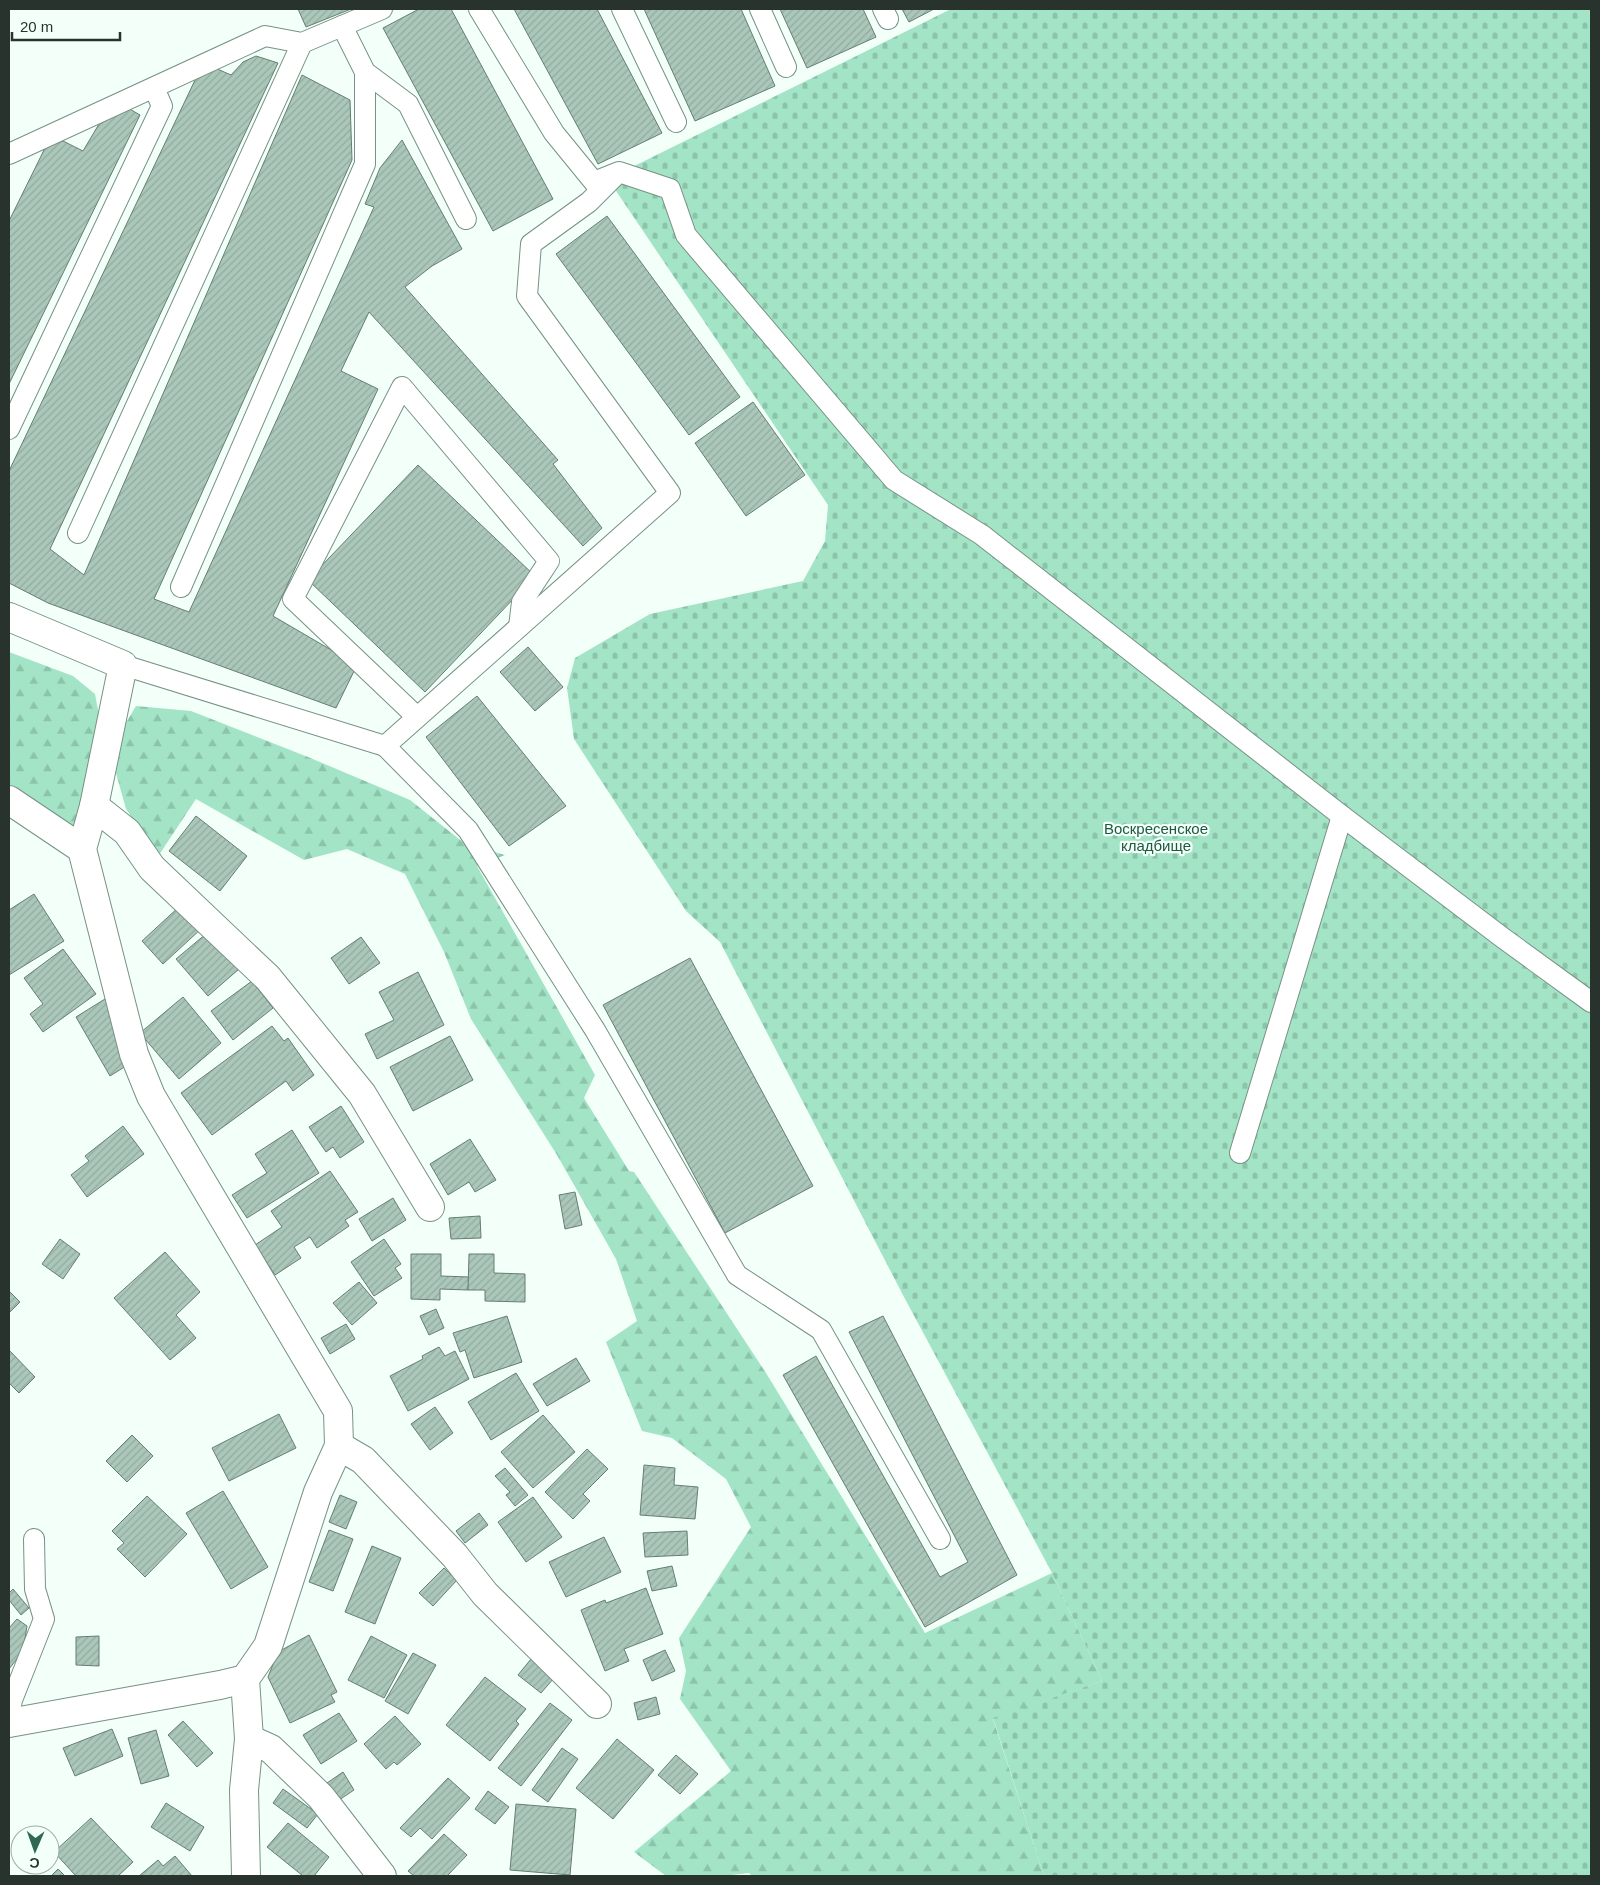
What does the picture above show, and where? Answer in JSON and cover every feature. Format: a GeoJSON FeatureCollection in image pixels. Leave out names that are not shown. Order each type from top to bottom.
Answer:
{"type":"FeatureCollection","features":[{"type":"Feature","properties":{"kind":"street"},"geometry":{"type":"LineString","coordinates":[[9,616],[123,665],[94,806],[82,850],[134,1054],[151,1096],[338,1411],[339,1446],[318,1492],[268,1646],[244,1679],[9,1723]]}},
{"type":"Feature","properties":{"kind":"street"},"geometry":{"type":"LineString","coordinates":[[9,800],[82,850]]}},
{"type":"Feature","properties":{"kind":"street"},"geometry":{"type":"LineString","coordinates":[[94,806],[127,832],[152,868],[268,978],[362,1094],[430,1207]]}},
{"type":"Feature","properties":{"kind":"street"},"geometry":{"type":"LineString","coordinates":[[339,1446],[363,1460],[456,1556],[485,1594],[597,1704]]}},
{"type":"Feature","properties":{"kind":"street"},"geometry":{"type":"LineString","coordinates":[[244,1679],[249,1739],[244,1790],[246,1876]]}},
{"type":"Feature","properties":{"kind":"street"},"geometry":{"type":"LineString","coordinates":[[249,1739],[272,1749],[322,1797],[382,1876]]}},
{"type":"Feature","properties":{"kind":"lane"},"geometry":{"type":"LineString","coordinates":[[9,154],[266,36],[302,43],[382,9]]}},
{"type":"Feature","properties":{"kind":"lane"},"geometry":{"type":"LineString","coordinates":[[479,9],[554,133],[594,182],[619,172],[670,189],[686,235],[894,480],[982,534],[1342,816],[1591,1002]]}},
{"type":"Feature","properties":{"kind":"lane"},"geometry":{"type":"LineString","coordinates":[[622,9],[676,122]]}},
{"type":"Feature","properties":{"kind":"lane"},"geometry":{"type":"LineString","coordinates":[[760,9],[786,67]]}},
{"type":"Feature","properties":{"kind":"lane"},"geometry":{"type":"LineString","coordinates":[[181,587],[366,164],[365,72],[342,26]]}},
{"type":"Feature","properties":{"kind":"lane"},"geometry":{"type":"LineString","coordinates":[[78,533],[302,43]]}},
{"type":"Feature","properties":{"kind":"lane"},"geometry":{"type":"LineString","coordinates":[[365,72],[408,104],[466,219]]}},
{"type":"Feature","properties":{"kind":"lane"},"geometry":{"type":"LineString","coordinates":[[9,429],[162,106],[154,88]]}},
{"type":"Feature","properties":{"kind":"lane"},"geometry":{"type":"LineString","coordinates":[[384,746],[670,493],[527,296],[531,244],[589,202],[619,172]]}},
{"type":"Feature","properties":{"kind":"lane"},"geometry":{"type":"LineString","coordinates":[[417,718],[293,599],[402,387],[549,560],[522,602],[519,627]]}},
{"type":"Feature","properties":{"kind":"lane"},"geometry":{"type":"LineString","coordinates":[[123,665],[384,746],[468,830],[595,1030],[737,1275],[821,1330],[940,1539]]}},
{"type":"Feature","properties":{"kind":"lane"},"geometry":{"type":"LineString","coordinates":[[1240,1153],[1342,816]]}},
{"type":"Feature","properties":{"kind":"lane"},"geometry":{"type":"LineString","coordinates":[[9,1716],[12,1700],[44,1619],[35,1589],[34,1539]]}},
{"type":"Feature","properties":{"kind":"green space","name":"Воскресенское кладбище"},"geometry":{"type":"Polygon","coordinates":[[[951,9],[1591,9],[1591,1876],[1044,1876],[993,1718],[1102,1681],[1052,1573],[904,1297],[720,942],[686,911],[574,739],[567,688],[575,658],[650,614],[803,581],[825,541],[828,505],[608,179],[951,9]]]}},
{"type":"Feature","properties":{"kind":"green space"},"geometry":{"type":"Polygon","coordinates":[[[9,652],[73,676],[95,694],[99,715],[71,853],[9,810],[9,652]]]}},
{"type":"Feature","properties":{"kind":"green space"},"geometry":{"type":"Polygon","coordinates":[[[136,706],[191,711],[308,757],[410,800],[464,843],[505,855],[477,866],[595,1075],[584,1098],[629,1171],[634,1172],[766,1373],[925,1633],[1052,1573],[1102,1681],[993,1719],[1044,1876],[752,1876],[749,1873],[723,1876],[666,1876],[634,1852],[731,1771],[680,1699],[686,1671],[679,1638],[751,1527],[726,1479],[672,1438],[642,1431],[606,1342],[637,1321],[616,1259],[557,1155],[471,1019],[444,952],[405,874],[347,849],[304,860],[196,799],[159,855],[126,809],[114,766],[120,733],[136,706]]]}},
{"type":"Feature","properties":{"kind":"building"},"geometry":{"type":"Polygon","coordinates":[[[298,9],[351,9],[306,27],[298,9]]]}},
{"type":"Feature","properties":{"kind":"building"},"geometry":{"type":"Polygon","coordinates":[[[419,9],[451,9],[553,199],[493,231],[383,28],[419,9]]]}},
{"type":"Feature","properties":{"kind":"building"},"geometry":{"type":"Polygon","coordinates":[[[514,9],[597,9],[662,133],[598,164],[514,9]]]}},
{"type":"Feature","properties":{"kind":"building"},"geometry":{"type":"Polygon","coordinates":[[[644,9],[741,9],[775,86],[695,121],[644,9]]]}},
{"type":"Feature","properties":{"kind":"building"},"geometry":{"type":"Polygon","coordinates":[[[780,9],[863,9],[876,37],[807,68],[780,9]]]}},
{"type":"Feature","properties":{"kind":"building"},"geometry":{"type":"Polygon","coordinates":[[[902,9],[934,9],[909,22],[902,9]]]}},
{"type":"Feature","properties":{"kind":"building"},"geometry":{"type":"Polygon","coordinates":[[[256,56],[278,63],[50,549],[84,575],[302,75],[350,100],[352,160],[154,599],[189,612],[374,207],[365,204],[380,168],[402,140],[462,249],[432,266],[405,287],[558,460],[553,464],[602,528],[583,546],[369,312],[341,371],[378,389],[273,616],[357,665],[336,708],[48,603],[9,583],[9,471],[196,78],[215,68],[231,75],[243,62],[256,56]]]}},
{"type":"Feature","properties":{"kind":"building"},"geometry":{"type":"Polygon","coordinates":[[[128,108],[140,115],[9,384],[9,221],[46,146],[63,141],[83,151],[102,119],[128,108]]]}},
{"type":"Feature","properties":{"kind":"building"},"geometry":{"type":"Polygon","coordinates":[[[607,216],[740,397],[689,435],[556,254],[607,216]]]}},
{"type":"Feature","properties":{"kind":"building"},"geometry":{"type":"Polygon","coordinates":[[[753,402],[805,475],[746,516],[695,443],[753,402]]]}},
{"type":"Feature","properties":{"kind":"building"},"geometry":{"type":"Polygon","coordinates":[[[418,465],[535,576],[425,692],[308,580],[418,465]]]}},
{"type":"Feature","properties":{"kind":"building"},"geometry":{"type":"Polygon","coordinates":[[[528,647],[563,687],[535,711],[500,672],[528,647]]]}},
{"type":"Feature","properties":{"kind":"building"},"geometry":{"type":"Polygon","coordinates":[[[477,696],[566,806],[509,846],[426,737],[477,696]]]}},
{"type":"Feature","properties":{"kind":"building"},"geometry":{"type":"Polygon","coordinates":[[[196,816],[247,856],[220,891],[169,851],[196,816]]]}},
{"type":"Feature","properties":{"kind":"building"},"geometry":{"type":"Polygon","coordinates":[[[34,894],[64,941],[9,975],[9,910],[34,894]]]}},
{"type":"Feature","properties":{"kind":"building"},"geometry":{"type":"Polygon","coordinates":[[[181,905],[202,928],[163,964],[142,941],[181,905]]]}},
{"type":"Feature","properties":{"kind":"building"},"geometry":{"type":"Polygon","coordinates":[[[207,933],[239,969],[208,996],[176,959],[207,933]]]}},
{"type":"Feature","properties":{"kind":"building"},"geometry":{"type":"Polygon","coordinates":[[[361,937],[380,963],[349,984],[331,958],[361,937]]]}},
{"type":"Feature","properties":{"kind":"building"},"geometry":{"type":"Polygon","coordinates":[[[63,949],[96,994],[43,1032],[30,1014],[43,1004],[24,978],[63,949]]]}},
{"type":"Feature","properties":{"kind":"building"},"geometry":{"type":"Polygon","coordinates":[[[690,958],[813,1186],[725,1233],[603,1005],[690,958]]]}},
{"type":"Feature","properties":{"kind":"building"},"geometry":{"type":"Polygon","coordinates":[[[418,972],[444,1025],[377,1059],[365,1034],[394,1020],[379,992],[418,972]]]}},
{"type":"Feature","properties":{"kind":"building"},"geometry":{"type":"Polygon","coordinates":[[[252,981],[273,1008],[233,1040],[211,1011],[252,981]]]}},
{"type":"Feature","properties":{"kind":"building"},"geometry":{"type":"Polygon","coordinates":[[[183,997],[221,1043],[179,1079],[140,1033],[183,997]]]}},
{"type":"Feature","properties":{"kind":"building"},"geometry":{"type":"Polygon","coordinates":[[[105,999],[114,1016],[129,1064],[110,1076],[76,1017],[105,999]]]}},
{"type":"Feature","properties":{"kind":"building"},"geometry":{"type":"Polygon","coordinates":[[[272,1026],[284,1041],[288,1038],[314,1075],[293,1091],[286,1081],[212,1135],[181,1093],[272,1026]]]}},
{"type":"Feature","properties":{"kind":"building"},"geometry":{"type":"Polygon","coordinates":[[[450,1036],[473,1080],[413,1111],[390,1067],[450,1036]]]}},
{"type":"Feature","properties":{"kind":"building"},"geometry":{"type":"Polygon","coordinates":[[[341,1106],[364,1142],[340,1158],[333,1147],[326,1152],[309,1127],[341,1106]]]}},
{"type":"Feature","properties":{"kind":"building"},"geometry":{"type":"Polygon","coordinates":[[[123,1126],[144,1154],[87,1197],[71,1175],[89,1161],[85,1156],[123,1126]]]}},
{"type":"Feature","properties":{"kind":"building"},"geometry":{"type":"Polygon","coordinates":[[[292,1130],[319,1173],[247,1218],[232,1195],[267,1173],[255,1154],[292,1130]]]}},
{"type":"Feature","properties":{"kind":"building"},"geometry":{"type":"Polygon","coordinates":[[[470,1139],[496,1180],[475,1192],[469,1182],[448,1195],[430,1164],[470,1139]]]}},
{"type":"Feature","properties":{"kind":"building"},"geometry":{"type":"Polygon","coordinates":[[[330,1171],[358,1212],[345,1220],[349,1226],[317,1248],[310,1237],[294,1247],[301,1258],[275,1275],[255,1245],[282,1227],[271,1211],[330,1171]]]}},
{"type":"Feature","properties":{"kind":"building"},"geometry":{"type":"Polygon","coordinates":[[[575,1192],[582,1225],[565,1229],[559,1195],[575,1192]]]}},
{"type":"Feature","properties":{"kind":"building"},"geometry":{"type":"Polygon","coordinates":[[[393,1198],[406,1220],[372,1241],[359,1219],[393,1198]]]}},
{"type":"Feature","properties":{"kind":"building"},"geometry":{"type":"Polygon","coordinates":[[[480,1216],[481,1238],[451,1239],[449,1218],[480,1216]]]}},
{"type":"Feature","properties":{"kind":"building"},"geometry":{"type":"Polygon","coordinates":[[[60,1239],[80,1254],[63,1279],[42,1264],[60,1239]]]}},
{"type":"Feature","properties":{"kind":"building"},"geometry":{"type":"Polygon","coordinates":[[[384,1239],[401,1264],[395,1268],[402,1278],[374,1296],[351,1262],[384,1239]]]}},
{"type":"Feature","properties":{"kind":"building"},"geometry":{"type":"Polygon","coordinates":[[[165,1252],[200,1292],[176,1315],[196,1338],[170,1360],[114,1298],[165,1252]]]}},
{"type":"Feature","properties":{"kind":"building"},"geometry":{"type":"Polygon","coordinates":[[[411,1254],[441,1254],[441,1276],[469,1277],[468,1290],[440,1289],[440,1300],[411,1299],[411,1254]]]}},
{"type":"Feature","properties":{"kind":"building"},"geometry":{"type":"Polygon","coordinates":[[[469,1254],[494,1254],[494,1273],[525,1274],[525,1302],[485,1301],[485,1290],[468,1290],[469,1254]]]}},
{"type":"Feature","properties":{"kind":"building"},"geometry":{"type":"Polygon","coordinates":[[[359,1282],[377,1303],[352,1325],[333,1303],[359,1282]]]}},
{"type":"Feature","properties":{"kind":"building"},"geometry":{"type":"Polygon","coordinates":[[[9,1291],[20,1302],[9,1313],[9,1291]]]}},
{"type":"Feature","properties":{"kind":"building"},"geometry":{"type":"Polygon","coordinates":[[[436,1309],[444,1328],[429,1335],[420,1316],[436,1309]]]}},
{"type":"Feature","properties":{"kind":"building"},"geometry":{"type":"Polygon","coordinates":[[[507,1316],[522,1362],[474,1378],[465,1350],[460,1352],[453,1333],[507,1316]]]}},
{"type":"Feature","properties":{"kind":"building"},"geometry":{"type":"Polygon","coordinates":[[[883,1316],[1017,1575],[925,1627],[783,1375],[816,1356],[940,1577],[968,1562],[849,1332],[883,1316]]]}},
{"type":"Feature","properties":{"kind":"building"},"geometry":{"type":"Polygon","coordinates":[[[346,1324],[355,1339],[330,1354],[321,1338],[346,1324]]]}},
{"type":"Feature","properties":{"kind":"building"},"geometry":{"type":"Polygon","coordinates":[[[439,1347],[445,1356],[455,1351],[469,1379],[408,1411],[390,1376],[423,1359],[422,1356],[439,1347]]]}},
{"type":"Feature","properties":{"kind":"building"},"geometry":{"type":"Polygon","coordinates":[[[9,1350],[35,1377],[19,1393],[9,1383],[9,1350]]]}},
{"type":"Feature","properties":{"kind":"building"},"geometry":{"type":"Polygon","coordinates":[[[576,1358],[590,1381],[547,1406],[533,1384],[576,1358]]]}},
{"type":"Feature","properties":{"kind":"building"},"geometry":{"type":"Polygon","coordinates":[[[516,1373],[539,1411],[491,1440],[468,1402],[516,1373]]]}},
{"type":"Feature","properties":{"kind":"building"},"geometry":{"type":"Polygon","coordinates":[[[435,1407],[453,1433],[430,1450],[411,1424],[435,1407]]]}},
{"type":"Feature","properties":{"kind":"building"},"geometry":{"type":"Polygon","coordinates":[[[279,1414],[296,1448],[229,1481],[212,1448],[279,1414]]]}},
{"type":"Feature","properties":{"kind":"building"},"geometry":{"type":"Polygon","coordinates":[[[543,1415],[575,1452],[533,1488],[501,1452],[543,1415]]]}},
{"type":"Feature","properties":{"kind":"building"},"geometry":{"type":"Polygon","coordinates":[[[132,1435],[153,1456],[127,1482],[106,1461],[132,1435]]]}},
{"type":"Feature","properties":{"kind":"building"},"geometry":{"type":"Polygon","coordinates":[[[587,1449],[608,1469],[583,1494],[590,1501],[573,1519],[545,1492],[587,1449]]]}},
{"type":"Feature","properties":{"kind":"building"},"geometry":{"type":"Polygon","coordinates":[[[644,1465],[675,1468],[674,1485],[698,1487],[695,1519],[640,1515],[644,1465]]]}},
{"type":"Feature","properties":{"kind":"building"},"geometry":{"type":"Polygon","coordinates":[[[505,1468],[528,1495],[515,1506],[506,1495],[510,1492],[495,1476],[505,1468]]]}},
{"type":"Feature","properties":{"kind":"building"},"geometry":{"type":"Polygon","coordinates":[[[223,1491],[268,1567],[231,1589],[186,1513],[223,1491]]]}},
{"type":"Feature","properties":{"kind":"building"},"geometry":{"type":"Polygon","coordinates":[[[340,1495],[357,1502],[346,1529],[329,1522],[340,1495]]]}},
{"type":"Feature","properties":{"kind":"building"},"geometry":{"type":"Polygon","coordinates":[[[147,1496],[187,1534],[145,1577],[117,1549],[124,1543],[112,1531],[147,1496]]]}},
{"type":"Feature","properties":{"kind":"building"},"geometry":{"type":"Polygon","coordinates":[[[533,1497],[562,1537],[526,1562],[498,1522],[533,1497]]]}},
{"type":"Feature","properties":{"kind":"building"},"geometry":{"type":"Polygon","coordinates":[[[479,1513],[488,1525],[465,1543],[456,1531],[479,1513]]]}},
{"type":"Feature","properties":{"kind":"building"},"geometry":{"type":"Polygon","coordinates":[[[329,1530],[353,1539],[333,1591],[309,1582],[329,1530]]]}},
{"type":"Feature","properties":{"kind":"building"},"geometry":{"type":"Polygon","coordinates":[[[687,1531],[688,1555],[645,1557],[643,1533],[687,1531]]]}},
{"type":"Feature","properties":{"kind":"building"},"geometry":{"type":"Polygon","coordinates":[[[604,1537],[621,1572],[566,1597],[549,1562],[604,1537]]]}},
{"type":"Feature","properties":{"kind":"building"},"geometry":{"type":"Polygon","coordinates":[[[372,1546],[401,1558],[375,1624],[345,1612],[372,1546]]]}},
{"type":"Feature","properties":{"kind":"building"},"geometry":{"type":"Polygon","coordinates":[[[672,1566],[677,1586],[652,1591],[647,1571],[672,1566]]]}},
{"type":"Feature","properties":{"kind":"building"},"geometry":{"type":"Polygon","coordinates":[[[444,1568],[457,1580],[433,1606],[419,1593],[444,1568]]]}},
{"type":"Feature","properties":{"kind":"building"},"geometry":{"type":"Polygon","coordinates":[[[646,1588],[663,1634],[624,1649],[629,1661],[605,1671],[581,1610],[605,1600],[606,1603],[646,1588]]]}},
{"type":"Feature","properties":{"kind":"building"},"geometry":{"type":"Polygon","coordinates":[[[13,1589],[29,1608],[21,1615],[9,1600],[9,1593],[13,1589]]]}},
{"type":"Feature","properties":{"kind":"building"},"geometry":{"type":"Polygon","coordinates":[[[17,1619],[27,1626],[23,1651],[9,1669],[9,1628],[17,1619]]]}},
{"type":"Feature","properties":{"kind":"building"},"geometry":{"type":"Polygon","coordinates":[[[309,1635],[337,1692],[331,1695],[335,1702],[290,1723],[268,1677],[278,1652],[309,1635]]]}},
{"type":"Feature","properties":{"kind":"building"},"geometry":{"type":"Polygon","coordinates":[[[99,1636],[99,1666],[76,1665],[76,1637],[99,1636]]]}},
{"type":"Feature","properties":{"kind":"building"},"geometry":{"type":"Polygon","coordinates":[[[371,1636],[407,1655],[384,1698],[348,1680],[371,1636]]]}},
{"type":"Feature","properties":{"kind":"building"},"geometry":{"type":"Polygon","coordinates":[[[665,1650],[675,1671],[652,1681],[643,1660],[665,1650]]]}},
{"type":"Feature","properties":{"kind":"building"},"geometry":{"type":"Polygon","coordinates":[[[413,1653],[436,1665],[408,1714],[385,1701],[413,1653]]]}},
{"type":"Feature","properties":{"kind":"building"},"geometry":{"type":"Polygon","coordinates":[[[531,1659],[554,1678],[541,1693],[518,1675],[531,1659]]]}},
{"type":"Feature","properties":{"kind":"building"},"geometry":{"type":"Polygon","coordinates":[[[485,1677],[526,1709],[516,1721],[519,1724],[490,1761],[446,1725],[485,1677]]]}},
{"type":"Feature","properties":{"kind":"building"},"geometry":{"type":"Polygon","coordinates":[[[656,1697],[660,1714],[638,1720],[634,1703],[656,1697]]]}},
{"type":"Feature","properties":{"kind":"building"},"geometry":{"type":"Polygon","coordinates":[[[550,1703],[572,1720],[521,1786],[498,1768],[550,1703]]]}},
{"type":"Feature","properties":{"kind":"building"},"geometry":{"type":"Polygon","coordinates":[[[339,1713],[357,1741],[321,1764],[303,1735],[339,1713]]]}},
{"type":"Feature","properties":{"kind":"building"},"geometry":{"type":"Polygon","coordinates":[[[395,1716],[421,1744],[397,1765],[394,1762],[386,1769],[364,1744],[395,1716]]]}},
{"type":"Feature","properties":{"kind":"building"},"geometry":{"type":"Polygon","coordinates":[[[183,1721],[213,1753],[197,1767],[168,1735],[183,1721]]]}},
{"type":"Feature","properties":{"kind":"building"},"geometry":{"type":"Polygon","coordinates":[[[112,1729],[123,1756],[75,1776],[63,1748],[112,1729]]]}},
{"type":"Feature","properties":{"kind":"building"},"geometry":{"type":"Polygon","coordinates":[[[156,1730],[169,1776],[141,1784],[128,1738],[156,1730]]]}},
{"type":"Feature","properties":{"kind":"building"},"geometry":{"type":"Polygon","coordinates":[[[617,1739],[654,1770],[613,1819],[576,1788],[617,1739]]]}},
{"type":"Feature","properties":{"kind":"building"},"geometry":{"type":"Polygon","coordinates":[[[562,1748],[578,1759],[548,1802],[532,1790],[562,1748]]]}},
{"type":"Feature","properties":{"kind":"building"},"geometry":{"type":"Polygon","coordinates":[[[676,1755],[698,1774],[680,1794],[658,1775],[676,1755]]]}},
{"type":"Feature","properties":{"kind":"building"},"geometry":{"type":"Polygon","coordinates":[[[343,1772],[354,1790],[339,1800],[327,1783],[343,1772]]]}},
{"type":"Feature","properties":{"kind":"building"},"geometry":{"type":"Polygon","coordinates":[[[448,1778],[470,1798],[432,1839],[420,1828],[411,1837],[400,1828],[448,1778]]]}},
{"type":"Feature","properties":{"kind":"building"},"geometry":{"type":"Polygon","coordinates":[[[283,1789],[318,1814],[307,1828],[273,1803],[283,1789]]]}},
{"type":"Feature","properties":{"kind":"building"},"geometry":{"type":"Polygon","coordinates":[[[488,1791],[509,1807],[495,1824],[475,1809],[488,1791]]]}},
{"type":"Feature","properties":{"kind":"building"},"geometry":{"type":"Polygon","coordinates":[[[166,1803],[204,1827],[190,1851],[151,1827],[166,1803]]]}},
{"type":"Feature","properties":{"kind":"building"},"geometry":{"type":"Polygon","coordinates":[[[516,1804],[576,1809],[570,1875],[510,1870],[516,1804]]]}},
{"type":"Feature","properties":{"kind":"building"},"geometry":{"type":"Polygon","coordinates":[[[91,1818],[133,1862],[118,1876],[76,1876],[60,1859],[60,1846],[91,1818]]]}},
{"type":"Feature","properties":{"kind":"building"},"geometry":{"type":"Polygon","coordinates":[[[288,1823],[329,1857],[314,1876],[303,1876],[267,1847],[288,1823]]]}},
{"type":"Feature","properties":{"kind":"building"},"geometry":{"type":"Polygon","coordinates":[[[444,1834],[467,1855],[447,1876],[414,1876],[408,1871],[444,1834]]]}},
{"type":"Feature","properties":{"kind":"building"},"geometry":{"type":"Polygon","coordinates":[[[175,1856],[192,1876],[139,1876],[158,1860],[163,1866],[175,1856]]]}},
{"type":"Feature","properties":{"kind":"building"},"geometry":{"type":"Polygon","coordinates":[[[60,1871],[65,1876],[51,1876],[60,1875],[60,1871]]]}}]}
